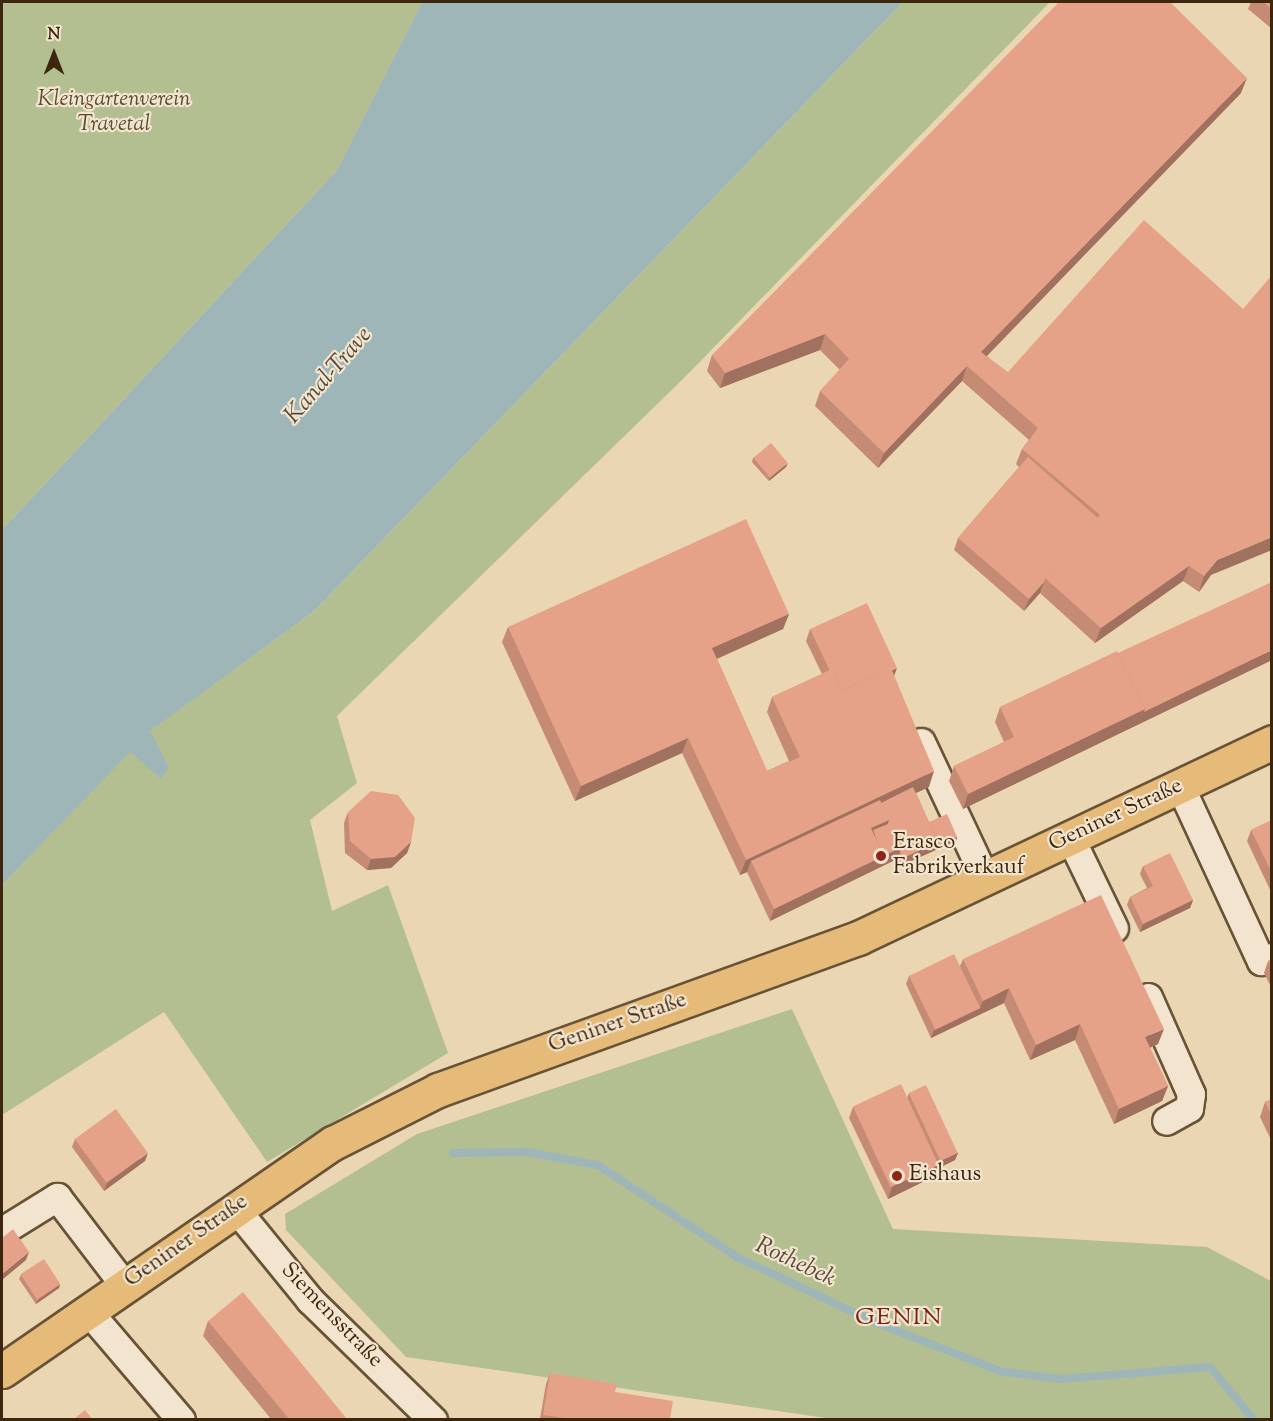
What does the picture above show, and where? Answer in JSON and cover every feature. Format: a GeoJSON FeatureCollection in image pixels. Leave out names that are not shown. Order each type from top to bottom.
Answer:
{"type":"FeatureCollection","features":[{"type":"Feature","properties":{"kind":"main road","name":"Geniner Straße"},"geometry":{"type":"LineString","coordinates":[[2,1371],[235,1208],[333,1143],[438,1090],[858,938],[1272,742]]}},
{"type":"Feature","properties":{"kind":"street"},"geometry":{"type":"LineString","coordinates":[[921,742],[985,878]]}},
{"type":"Feature","properties":{"kind":"street"},"geometry":{"type":"LineString","coordinates":[[1180,786],[1261,961],[1272,957]]}},
{"type":"Feature","properties":{"kind":"street"},"geometry":{"type":"LineString","coordinates":[[1070,837],[1132,964],[1191,1094],[1190,1108],[1166,1121]]}},
{"type":"Feature","properties":{"kind":"street"},"geometry":{"type":"LineString","coordinates":[[2,1231],[57,1197],[124,1285]]}},
{"type":"Feature","properties":{"kind":"street","name":"Siemensstraße"},"geometry":{"type":"LineString","coordinates":[[235,1208],[310,1299],[433,1419]]}},
{"type":"Feature","properties":{"kind":"street"},"geometry":{"type":"LineString","coordinates":[[88,1311],[181,1419]]}},
{"type":"Feature","properties":{"kind":"green space","name":"Kleingartenverein Travetal"},"geometry":{"type":"Polygon","coordinates":[[[2,2],[422,2],[337,170],[2,530],[2,2]]]}},
{"type":"Feature","properties":{"kind":"green space"},"geometry":{"type":"Polygon","coordinates":[[[903,2],[1050,2],[685,377],[337,716],[357,783],[310,820],[332,911],[388,885],[448,1053],[267,1162],[164,1012],[2,1115],[2,885],[130,751],[169,767],[149,731],[313,612],[903,2]]]}},
{"type":"Feature","properties":{"kind":"green space"},"geometry":{"type":"Polygon","coordinates":[[[792,1009],[893,1229],[1207,1247],[1271,1281],[1271,1419],[833,1419],[406,1357],[286,1230],[285,1214],[417,1134],[792,1009]]]}},
{"type":"Feature","properties":{"kind":"water","name":"Kanal-Trave"},"geometry":{"type":"Polygon","coordinates":[[[422,2],[903,2],[313,612],[150,731],[169,767],[161,779],[130,752],[2,885],[2,530],[337,170],[422,2]]]}},
{"type":"Feature","properties":{"kind":"building"},"geometry":{"type":"Polygon","coordinates":[[[1059,2],[1170,2],[1247,78],[981,352],[1008,372],[1144,220],[1243,309],[1272,275],[1272,537],[1217,560],[1204,576],[1189,566],[1101,628],[1045,578],[1100,515],[1022,449],[1038,428],[967,366],[884,453],[820,391],[849,359],[825,334],[725,373],[712,355],[1059,2]]]}},
{"type":"Feature","properties":{"kind":"building"},"geometry":{"type":"Polygon","coordinates":[[[1263,2],[1272,2],[1272,9],[1263,2]]]}},
{"type":"Feature","properties":{"kind":"building"},"geometry":{"type":"Polygon","coordinates":[[[771,443],[788,463],[770,478],[753,458],[771,443]]]}},
{"type":"Feature","properties":{"kind":"building"},"geometry":{"type":"Polygon","coordinates":[[[1028,457],[1098,518],[1029,599],[958,538],[1028,457]]]}},
{"type":"Feature","properties":{"kind":"building"},"geometry":{"type":"Polygon","coordinates":[[[746,519],[789,614],[712,648],[767,771],[800,757],[772,697],[832,669],[842,691],[891,668],[934,771],[746,860],[688,738],[581,786],[508,627],[746,519]]]}},
{"type":"Feature","properties":{"kind":"building"},"geometry":{"type":"Polygon","coordinates":[[[1272,582],[1272,650],[1144,712],[1145,709],[1118,653],[1272,582]]]}},
{"type":"Feature","properties":{"kind":"building"},"geometry":{"type":"Polygon","coordinates":[[[867,603],[897,668],[892,670],[891,668],[842,691],[810,629],[867,603]]]}},
{"type":"Feature","properties":{"kind":"building"},"geometry":{"type":"Polygon","coordinates":[[[1117,651],[1145,709],[968,794],[954,766],[1014,737],[1000,707],[1117,651]]]}},
{"type":"Feature","properties":{"kind":"building"},"geometry":{"type":"Polygon","coordinates":[[[913,787],[938,842],[903,858],[899,841],[881,850],[873,830],[888,824],[889,820],[881,803],[913,787]]]}},
{"type":"Feature","properties":{"kind":"building"},"geometry":{"type":"Polygon","coordinates":[[[371,791],[398,795],[415,818],[411,842],[395,857],[371,859],[350,841],[348,812],[371,791]]]}},
{"type":"Feature","properties":{"kind":"building"},"geometry":{"type":"Polygon","coordinates":[[[880,800],[889,820],[871,828],[881,850],[899,841],[902,847],[774,909],[751,861],[880,800]]]}},
{"type":"Feature","properties":{"kind":"building"},"geometry":{"type":"Polygon","coordinates":[[[947,814],[957,837],[937,846],[938,842],[929,822],[947,814]]]}},
{"type":"Feature","properties":{"kind":"building"},"geometry":{"type":"Polygon","coordinates":[[[1272,820],[1272,873],[1251,830],[1272,820]]]}},
{"type":"Feature","properties":{"kind":"building"},"geometry":{"type":"Polygon","coordinates":[[[1170,853],[1193,900],[1143,924],[1130,897],[1153,886],[1143,866],[1170,853]]]}},
{"type":"Feature","properties":{"kind":"building"},"geometry":{"type":"Polygon","coordinates":[[[1101,895],[1164,1029],[1145,1037],[1168,1086],[1119,1109],[1080,1024],[1036,1045],[1009,988],[983,1001],[963,959],[1101,895]]]}},
{"type":"Feature","properties":{"kind":"building"},"geometry":{"type":"Polygon","coordinates":[[[954,954],[980,1008],[935,1030],[909,976],[954,954]]]}},
{"type":"Feature","properties":{"kind":"building"},"geometry":{"type":"Polygon","coordinates":[[[901,1084],[939,1165],[891,1187],[853,1106],[901,1084]]]}},
{"type":"Feature","properties":{"kind":"building"},"geometry":{"type":"Polygon","coordinates":[[[926,1085],[958,1153],[940,1161],[909,1093],[926,1085]]]}},
{"type":"Feature","properties":{"kind":"building"},"geometry":{"type":"Polygon","coordinates":[[[1272,1099],[1272,1116],[1265,1102],[1272,1099]]]}},
{"type":"Feature","properties":{"kind":"building"},"geometry":{"type":"Polygon","coordinates":[[[116,1109],[148,1153],[106,1183],[75,1139],[116,1109]]]}},
{"type":"Feature","properties":{"kind":"building"},"geometry":{"type":"Polygon","coordinates":[[[13,1229],[29,1252],[2,1274],[2,1238],[13,1229]]]}},
{"type":"Feature","properties":{"kind":"building"},"geometry":{"type":"Polygon","coordinates":[[[44,1259],[60,1284],[37,1299],[21,1274],[44,1259]]]}},
{"type":"Feature","properties":{"kind":"building"},"geometry":{"type":"Polygon","coordinates":[[[243,1292],[347,1419],[289,1419],[208,1321],[243,1292]]]}},
{"type":"Feature","properties":{"kind":"building"},"geometry":{"type":"Polygon","coordinates":[[[550,1373],[617,1384],[615,1392],[673,1401],[670,1419],[570,1419],[543,1415],[550,1373]]]}},
{"type":"Feature","properties":{"kind":"building"},"geometry":{"type":"Polygon","coordinates":[[[85,1410],[92,1419],[74,1419],[85,1410]]]}},
{"type":"Feature","properties":{"kind":"waterway","name":"Rothebek"},"geometry":{"type":"LineString","coordinates":[[453,1153],[527,1152],[598,1165],[737,1257],[874,1322],[1003,1372],[1061,1379],[1210,1367],[1254,1420]]}},
{"type":"Feature","properties":{"kind":"place","name":"Erasco Fabrikverkauf"},"geometry":{"type":"Point","coordinates":[881,856]}},
{"type":"Feature","properties":{"kind":"place","name":"Eishaus"},"geometry":{"type":"Point","coordinates":[897,1176]}},
{"type":"Feature","properties":{"kind":"district","name":"GENIN"},"geometry":{"type":"Point","coordinates":[899,1319]}}]}
